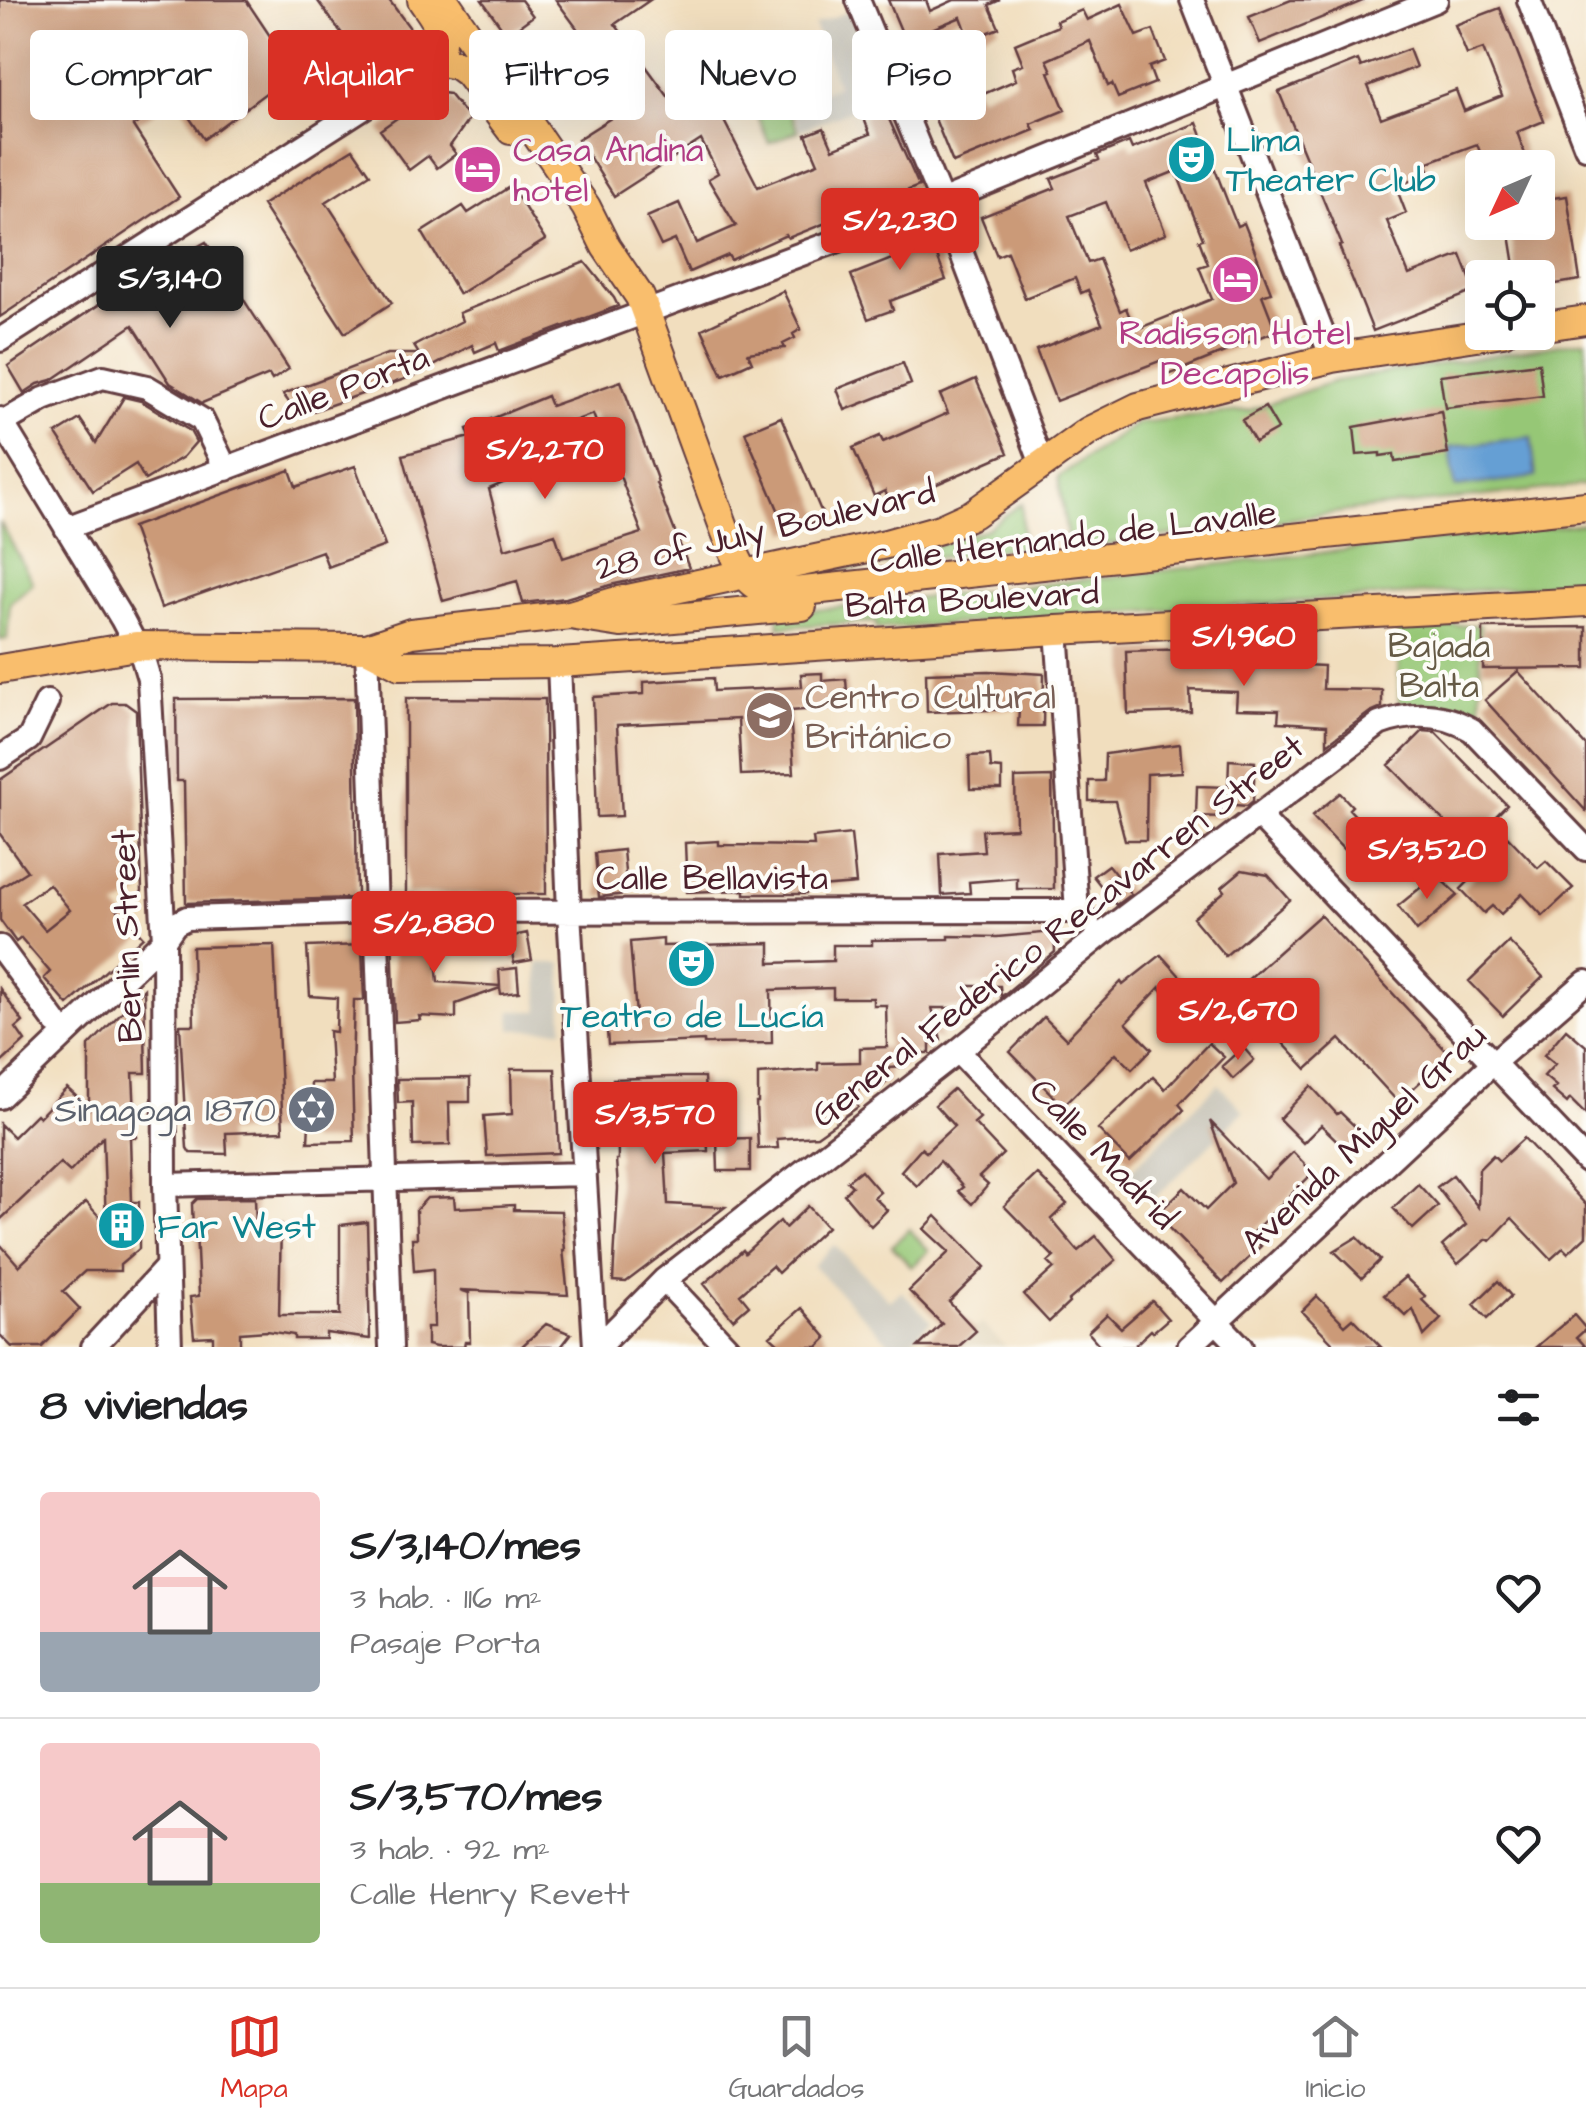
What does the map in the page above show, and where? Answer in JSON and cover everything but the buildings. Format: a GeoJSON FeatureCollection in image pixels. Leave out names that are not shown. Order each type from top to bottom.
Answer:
{"type":"FeatureCollection","features":[{"type":"Feature","properties":{"kind":"main road"},"geometry":{"type":"LineString","coordinates":[[422,0],[441,30]]}},
{"type":"Feature","properties":{"kind":"main road"},"geometry":{"type":"LineString","coordinates":[[444,0],[586,207],[606,247],[640,297],[725,530],[746,575]]}},
{"type":"Feature","properties":{"kind":"main road"},"geometry":{"type":"LineString","coordinates":[[449,64],[468,73],[580,224],[606,247]]}},
{"type":"Feature","properties":{"kind":"main road"},"geometry":{"type":"LineString","coordinates":[[1555,325],[1586,320]]}},
{"type":"Feature","properties":{"kind":"main road","name":"28 of July Boulevard"},"geometry":{"type":"LineString","coordinates":[[367,648],[411,633],[570,616],[614,602],[940,529],[966,517],[1089,431],[1131,410],[1332,358],[1465,338]]}},
{"type":"Feature","properties":{"kind":"main road","name":"Calle Hernando de Lavalle"},"geometry":{"type":"LineString","coordinates":[[746,575],[767,592],[786,592],[1586,506]]}},
{"type":"Feature","properties":{"kind":"main road","name":"Calle Hernando de Lavalle"},"geometry":{"type":"LineString","coordinates":[[570,616],[621,623],[731,614],[1036,576],[1586,518]]}},
{"type":"Feature","properties":{"kind":"main road"},"geometry":{"type":"LineString","coordinates":[[886,544],[893,563],[1003,556],[1020,567]]}},
{"type":"Feature","properties":{"kind":"main road","name":"Balta Boulevard"},"geometry":{"type":"LineString","coordinates":[[367,648],[400,664],[559,663],[1057,630],[1586,602]]}},
{"type":"Feature","properties":{"kind":"main road"},"geometry":{"type":"LineString","coordinates":[[0,669],[136,646],[367,648]]}},
{"type":"Feature","properties":{"kind":"street"},"geometry":{"type":"LineString","coordinates":[[858,0],[1042,464]]}},
{"type":"Feature","properties":{"kind":"street"},"geometry":{"type":"LineString","coordinates":[[1192,0],[1332,358]]}},
{"type":"Feature","properties":{"kind":"street","name":"Calle Porta"},"geometry":{"type":"LineString","coordinates":[[66,528],[941,202],[1436,0]]}},
{"type":"Feature","properties":{"kind":"street"},"geometry":{"type":"LineString","coordinates":[[1529,0],[1586,147]]}},
{"type":"Feature","properties":{"kind":"street"},"geometry":{"type":"LineString","coordinates":[[0,340],[344,120]]}},
{"type":"Feature","properties":{"kind":"street"},"geometry":{"type":"LineString","coordinates":[[1,421],[44,399],[103,377],[147,387],[202,420],[226,469]]}},
{"type":"Feature","properties":{"kind":"street","name":"Berlin Street"},"geometry":{"type":"LineString","coordinates":[[1,421],[136,646],[149,679],[164,940],[170,1347]]}},
{"type":"Feature","properties":{"kind":"street"},"geometry":{"type":"LineString","coordinates":[[1057,630],[1077,911],[1102,934]]}},
{"type":"Feature","properties":{"kind":"street"},"geometry":{"type":"LineString","coordinates":[[367,648],[392,1347]]}},
{"type":"Feature","properties":{"kind":"street"},"geometry":{"type":"LineString","coordinates":[[559,663],[569,912],[597,1347]]}},
{"type":"Feature","properties":{"kind":"street"},"geometry":{"type":"LineString","coordinates":[[0,758],[29,739],[47,702]]}},
{"type":"Feature","properties":{"kind":"street","name":"General Federico Recavarren Street"},"geometry":{"type":"LineString","coordinates":[[597,1347],[664,1280],[1102,934],[1379,724],[1399,716],[1437,716],[1472,730],[1586,849]]}},
{"type":"Feature","properties":{"kind":"street"},"geometry":{"type":"LineString","coordinates":[[1258,816],[1586,1160]]}},
{"type":"Feature","properties":{"kind":"street","name":"Calle Bellavista"},"geometry":{"type":"LineString","coordinates":[[0,1097],[164,940],[175,924],[187,918],[377,912],[1077,911]]}},
{"type":"Feature","properties":{"kind":"street"},"geometry":{"type":"LineString","coordinates":[[0,947],[56,1023]]}},
{"type":"Feature","properties":{"kind":"street","name":"Avenida Miguel Grau"},"geometry":{"type":"LineString","coordinates":[[1189,1347],[1586,982]]}},
{"type":"Feature","properties":{"kind":"street","name":"Calle Madrid"},"geometry":{"type":"LineString","coordinates":[[958,1051],[1241,1347]]}},
{"type":"Feature","properties":{"kind":"street"},"geometry":{"type":"LineString","coordinates":[[165,1184],[585,1174]]}},
{"type":"Feature","properties":{"kind":"street"},"geometry":{"type":"LineString","coordinates":[[93,1347],[167,1268]]}},
{"type":"Feature","properties":{"kind":"street"},"geometry":{"type":"LineString","coordinates":[[664,1280],[727,1347]]}},
{"type":"Feature","properties":{"kind":"shaded area"},"geometry":{"type":"Polygon","coordinates":[[[849,11],[857,30],[852,30],[852,110],[832,117],[832,88],[838,86],[832,71],[832,30],[816,30],[814,25],[849,11]]]}},
{"type":"Feature","properties":{"kind":"shaded area"},"geometry":{"type":"Polygon","coordinates":[[[796,120],[825,120],[800,130],[796,120]]]}},
{"type":"Feature","properties":{"kind":"shaded area"},"geometry":{"type":"Polygon","coordinates":[[[538,963],[562,963],[563,1029],[511,1030],[511,1011],[539,1011],[538,963]]]}},
{"type":"Feature","properties":{"kind":"shaded area"},"geometry":{"type":"Polygon","coordinates":[[[1218,1084],[1244,1111],[1151,1202],[1125,1176],[1218,1084]]]}},
{"type":"Feature","properties":{"kind":"shaded area"},"geometry":{"type":"Polygon","coordinates":[[[834,1245],[890,1301],[901,1291],[931,1321],[905,1347],[894,1347],[813,1266],[834,1245]]]}},
{"type":"Feature","properties":{"kind":"shaded area"},"geometry":{"type":"Polygon","coordinates":[[[982,1323],[1006,1347],[956,1347],[982,1323]]]}},
{"type":"Feature","properties":{"kind":"green space"},"geometry":{"type":"Polygon","coordinates":[[[759,120],[793,120],[798,131],[769,143],[759,120]]]}},
{"type":"Feature","properties":{"kind":"green space"},"geometry":{"type":"Polygon","coordinates":[[[1586,340],[1586,485],[1356,510],[1069,550],[1058,477],[1137,423],[1250,410],[1335,381],[1525,350],[1555,350],[1555,345],[1586,340]]]}},
{"type":"Feature","properties":{"kind":"green space"},"geometry":{"type":"Polygon","coordinates":[[[1022,503],[1022,547],[826,572],[933,547],[986,529],[1022,503]]]}},
{"type":"Feature","properties":{"kind":"green space"},"geometry":{"type":"Polygon","coordinates":[[[0,522],[33,583],[10,603],[7,639],[0,640],[0,522]]]}},
{"type":"Feature","properties":{"kind":"green space"},"geometry":{"type":"Polygon","coordinates":[[[1586,523],[1586,583],[876,629],[876,622],[779,627],[778,614],[1586,523]]]}},
{"type":"Feature","properties":{"kind":"green space","name":"Bajada Balta"},"geometry":{"type":"Polygon","coordinates":[[[1480,625],[1481,725],[1436,706],[1399,704],[1398,626],[1480,625]]]}},
{"type":"Feature","properties":{"kind":"green space"},"geometry":{"type":"Polygon","coordinates":[[[909,1229],[929,1251],[912,1267],[892,1246],[909,1229]]]}},
{"type":"Feature","properties":{"kind":"water"},"geometry":{"type":"Polygon","coordinates":[[[1531,437],[1536,477],[1455,487],[1450,447],[1531,437]]]}},
{"type":"Feature","properties":{"kind":"place","name":"Lima Theater Club"},"geometry":{"type":"Point","coordinates":[1191,159]}},
{"type":"Feature","properties":{"kind":"place","name":"Casa Andina hotel"},"geometry":{"type":"Point","coordinates":[478,169]}},
{"type":"Feature","properties":{"kind":"place","name":"Radisson Hotel Decapolis"},"geometry":{"type":"Point","coordinates":[1235,280]}},
{"type":"Feature","properties":{"kind":"place","name":"Centro Cultural Británico"},"geometry":{"type":"Point","coordinates":[770,716]}},
{"type":"Feature","properties":{"kind":"place","name":"Teatro de Lucía"},"geometry":{"type":"Point","coordinates":[692,963]}},
{"type":"Feature","properties":{"kind":"place","name":"Sinagoga 1870"},"geometry":{"type":"Point","coordinates":[311,1109]}},
{"type":"Feature","properties":{"kind":"place","name":"Far West"},"geometry":{"type":"Point","coordinates":[122,1226]}}]}
